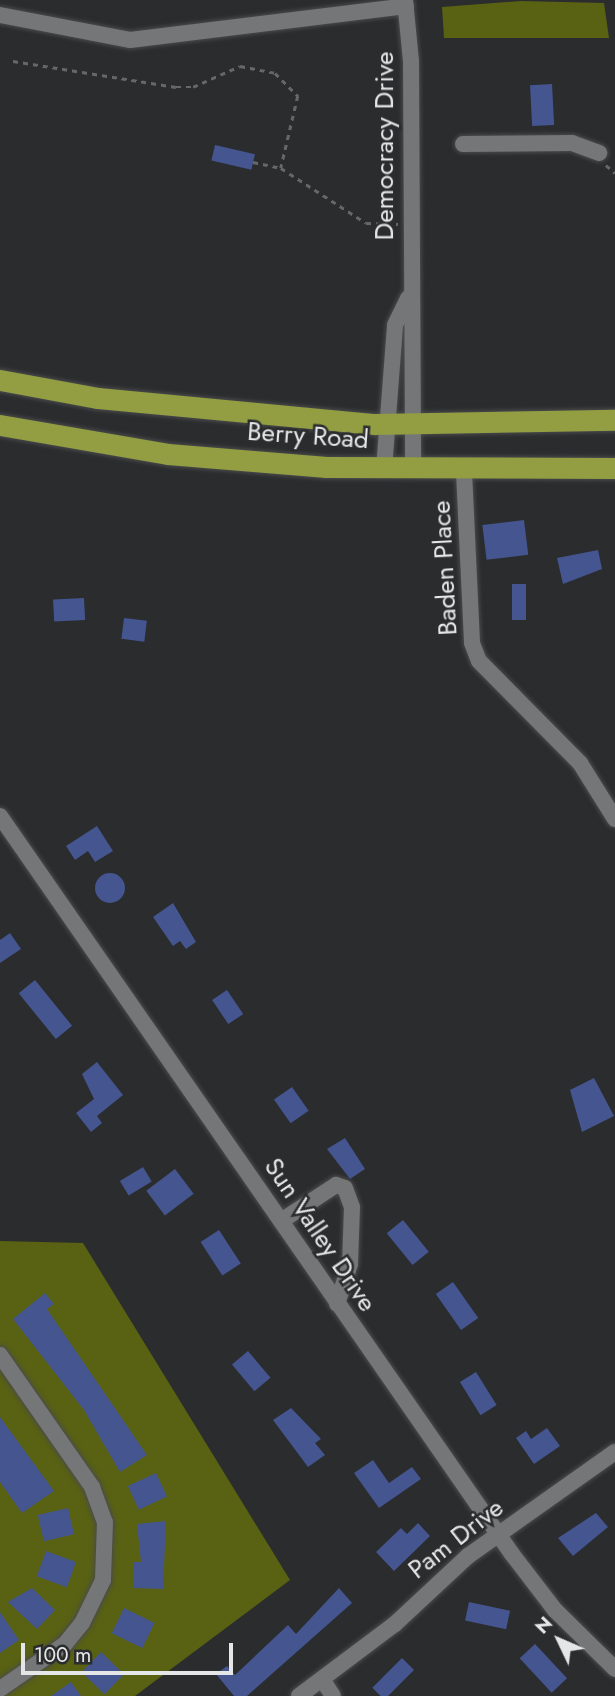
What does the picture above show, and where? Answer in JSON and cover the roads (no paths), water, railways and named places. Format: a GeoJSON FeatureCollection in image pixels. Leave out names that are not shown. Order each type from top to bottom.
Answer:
{"type":"FeatureCollection","features":[{"type":"Feature","properties":{"kind":"highway","name":"Berry Road"},"geometry":{"type":"LineString","coordinates":[[0,380],[217,412],[387,424],[615,419]]}},
{"type":"Feature","properties":{"kind":"highway","name":"Berry Road"},"geometry":{"type":"LineString","coordinates":[[0,425],[169,454],[464,472],[615,468]]}},
{"type":"Feature","properties":{"kind":"street"},"geometry":{"type":"LineString","coordinates":[[0,15],[130,40],[406,3]]}},
{"type":"Feature","properties":{"kind":"street","name":"Democracy Drive"},"geometry":{"type":"LineString","coordinates":[[406,3],[411,223],[410,425],[413,470]]}},
{"type":"Feature","properties":{"kind":"street"},"geometry":{"type":"LineString","coordinates":[[463,144],[572,143],[599,153]]}},
{"type":"Feature","properties":{"kind":"street","name":"Democracy Drive"},"geometry":{"type":"LineString","coordinates":[[384,469],[395,325],[410,293]]}},
{"type":"Feature","properties":{"kind":"street","name":"Baden Place"},"geometry":{"type":"LineString","coordinates":[[464,472],[472,643],[480,661],[580,763],[615,819]]}},
{"type":"Feature","properties":{"kind":"street","name":"Sun Valley Drive"},"geometry":{"type":"LineString","coordinates":[[0,816],[499,1535],[555,1609],[615,1669]]}},
{"type":"Feature","properties":{"kind":"street"},"geometry":{"type":"LineString","coordinates":[[281,1221],[336,1185],[345,1188],[352,1207],[350,1264],[337,1304]]}},
{"type":"Feature","properties":{"kind":"street"},"geometry":{"type":"LineString","coordinates":[[0,1355],[92,1487],[105,1522],[103,1580],[82,1623],[65,1644],[0,1689]]}},
{"type":"Feature","properties":{"kind":"street","name":"Pam Drive"},"geometry":{"type":"LineString","coordinates":[[299,1696],[499,1535],[615,1452]]}},
{"type":"Feature","properties":{"kind":"street"},"geometry":{"type":"LineString","coordinates":[[322,1679],[333,1696]]}}]}
